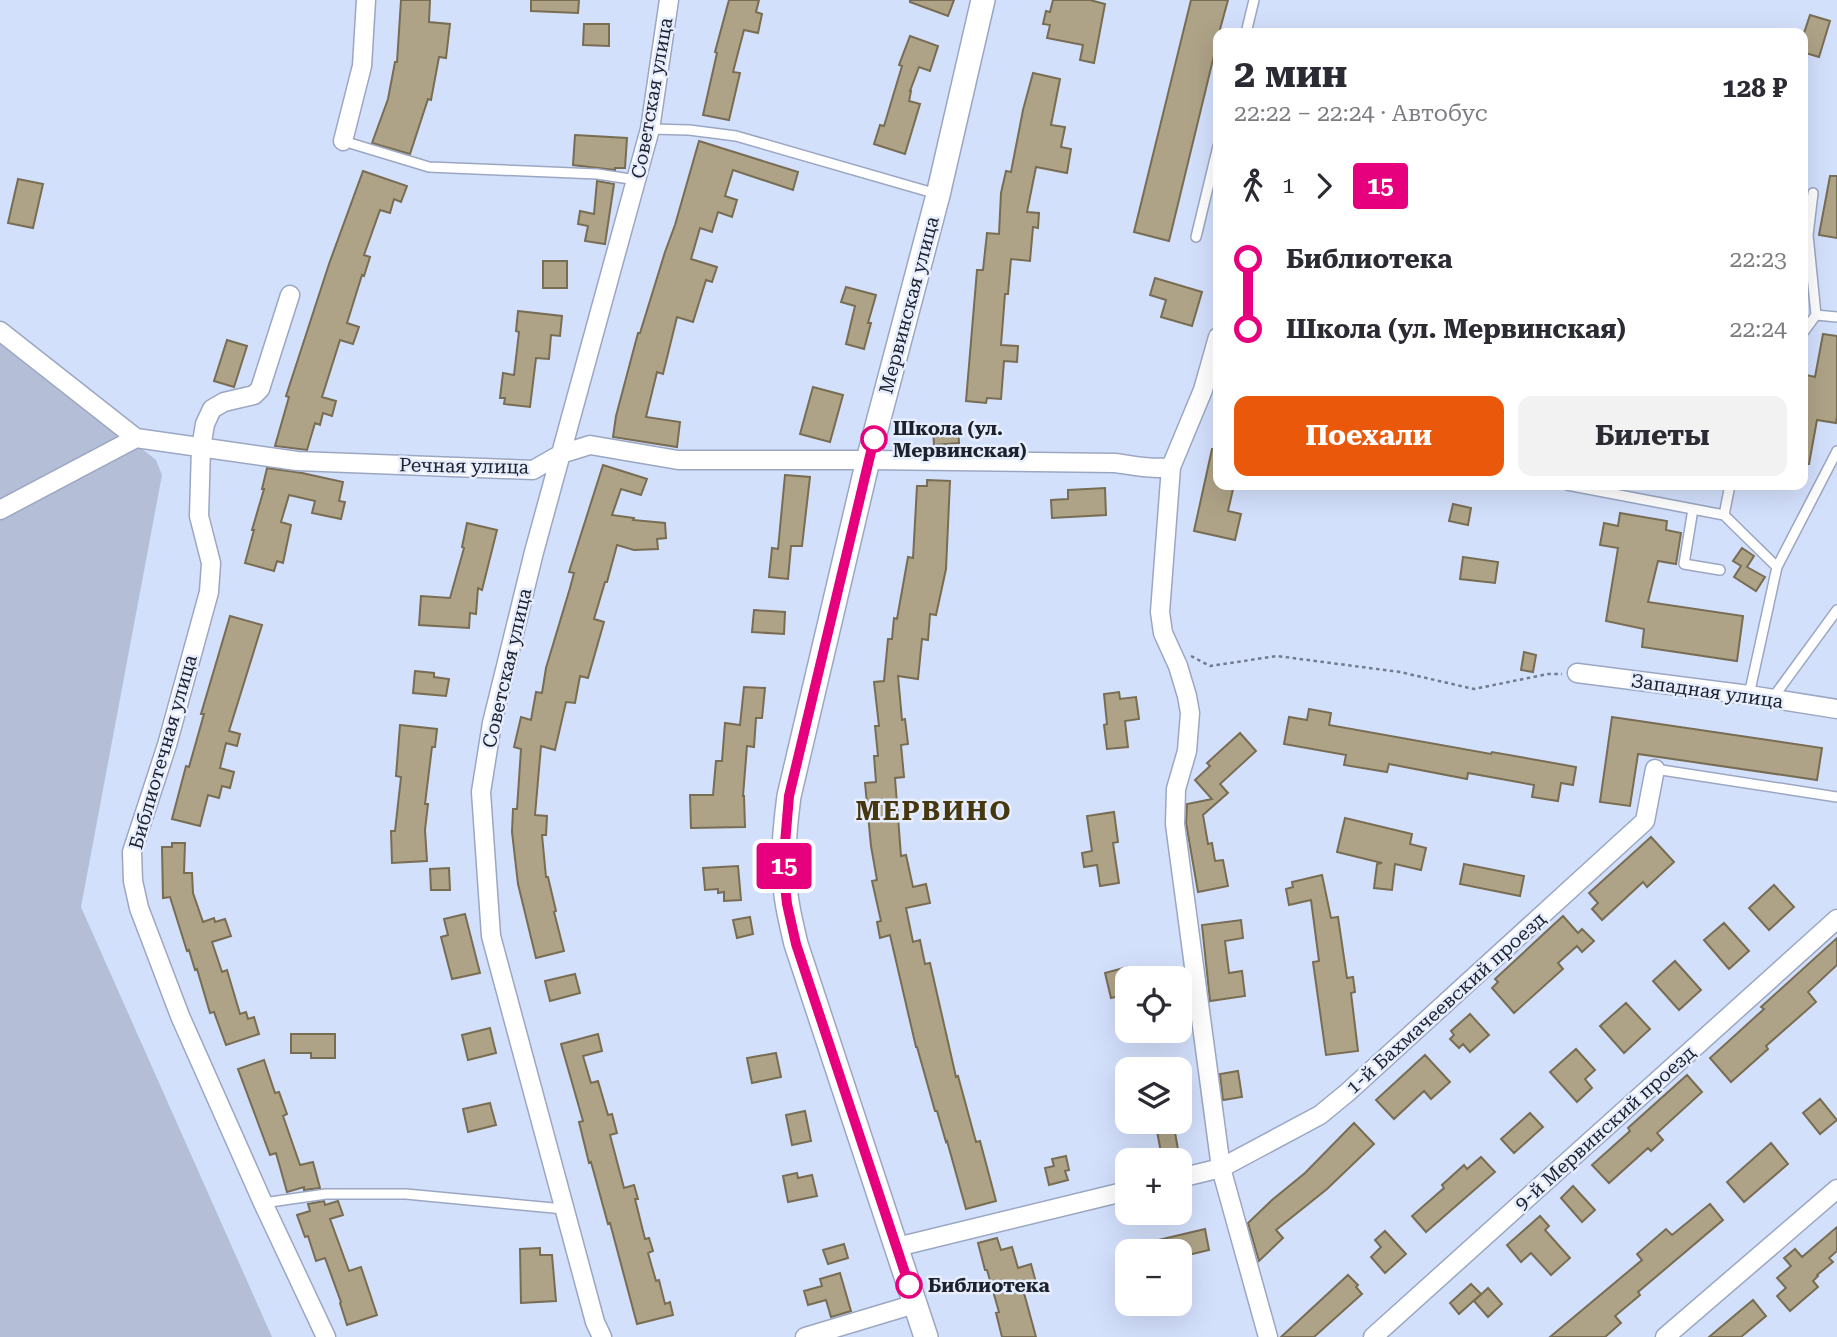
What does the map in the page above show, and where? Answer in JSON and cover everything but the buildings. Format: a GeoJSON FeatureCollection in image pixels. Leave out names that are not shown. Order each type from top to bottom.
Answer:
{"type":"FeatureCollection","features":[{"type":"Feature","properties":{"kind":"street"},"geometry":{"type":"LineString","coordinates":[[343,141],[362,66],[366,0]]}},
{"type":"Feature","properties":{"kind":"street","name":"Советская улица"},"geometry":{"type":"LineString","coordinates":[[602,1337],[564,1209],[491,936],[481,792],[492,723],[534,552],[650,129],[669,0]]}},
{"type":"Feature","properties":{"kind":"street","name":"Мервинская улица"},"geometry":{"type":"LineString","coordinates":[[926,1337],[796,944],[787,904],[783,867],[789,796],[868,460],[938,195],[983,0]]}},
{"type":"Feature","properties":{"kind":"street","name":"Библиотечная улица"},"geometry":{"type":"LineString","coordinates":[[289,295],[260,388],[254,395],[224,402],[212,409],[205,424],[201,448],[199,516],[211,563],[209,592],[167,745],[132,852],[132,881],[139,908],[180,1016],[326,1337]]}},
{"type":"Feature","properties":{"kind":"street","name":"Речная улица"},"geometry":{"type":"LineString","coordinates":[[0,331],[136,438],[297,461],[533,470],[561,454],[590,445],[678,460],[1114,463],[1157,469],[1171,467]]}},
{"type":"Feature","properties":{"kind":"street"},"geometry":{"type":"LineString","coordinates":[[1213,355],[1203,390],[1171,467],[1160,612],[1163,634],[1178,666],[1190,713],[1187,751],[1176,789],[1175,824],[1221,1168],[1268,1337]]}},
{"type":"Feature","properties":{"kind":"street"},"geometry":{"type":"LineString","coordinates":[[0,510],[136,438]]}},
{"type":"Feature","properties":{"kind":"street","name":"Западная улица"},"geometry":{"type":"LineString","coordinates":[[1577,673],[1837,709]]}},
{"type":"Feature","properties":{"kind":"street","name":"1-й Бахмачеевский проезд"},"geometry":{"type":"LineString","coordinates":[[1192,1175],[1221,1168],[1320,1115],[1348,1092],[1645,821],[1655,769]]}},
{"type":"Feature","properties":{"kind":"street","name":"9-й Мервинский проезд"},"geometry":{"type":"LineString","coordinates":[[1373,1337],[1837,919]]}},
{"type":"Feature","properties":{"kind":"street"},"geometry":{"type":"LineString","coordinates":[[1665,1337],[1837,1189]]}},
{"type":"Feature","properties":{"kind":"street"},"geometry":{"type":"LineString","coordinates":[[897,1247],[1115,1194]]}},
{"type":"Feature","properties":{"kind":"street"},"geometry":{"type":"LineString","coordinates":[[805,1337],[915,1304]]}},
{"type":"Feature","properties":{"kind":"lane"},"geometry":{"type":"LineString","coordinates":[[1247,28],[1254,0]]}},
{"type":"Feature","properties":{"kind":"lane"},"geometry":{"type":"LineString","coordinates":[[650,129],[689,130],[736,136],[938,195]]}},
{"type":"Feature","properties":{"kind":"lane"},"geometry":{"type":"LineString","coordinates":[[343,141],[429,167],[597,174],[637,180]]}},
{"type":"Feature","properties":{"kind":"lane"},"geometry":{"type":"LineString","coordinates":[[1195,237],[1213,166]]}},
{"type":"Feature","properties":{"kind":"lane"},"geometry":{"type":"LineString","coordinates":[[1808,326],[1816,315],[1808,235],[1813,193]]}},
{"type":"Feature","properties":{"kind":"lane"},"geometry":{"type":"LineString","coordinates":[[1816,315],[1837,317]]}},
{"type":"Feature","properties":{"kind":"lane"},"geometry":{"type":"LineString","coordinates":[[1749,695],[1777,567],[1837,451]]}},
{"type":"Feature","properties":{"kind":"lane"},"geometry":{"type":"LineString","coordinates":[[1593,490],[1724,515],[1777,567]]}},
{"type":"Feature","properties":{"kind":"lane"},"geometry":{"type":"LineString","coordinates":[[1724,515],[1729,490]]}},
{"type":"Feature","properties":{"kind":"lane"},"geometry":{"type":"LineString","coordinates":[[1693,509],[1684,564],[1720,570]]}},
{"type":"Feature","properties":{"kind":"lane"},"geometry":{"type":"LineString","coordinates":[[1772,699],[1837,610]]}},
{"type":"Feature","properties":{"kind":"lane"},"geometry":{"type":"LineString","coordinates":[[1655,769],[1837,797]]}},
{"type":"Feature","properties":{"kind":"lane"},"geometry":{"type":"LineString","coordinates":[[263,1203],[326,1194],[406,1194],[564,1209]]}},
{"type":"Feature","properties":{"kind":"path"},"geometry":{"type":"LineString","coordinates":[[1185,653],[1210,666],[1277,656],[1400,672],[1474,689],[1548,674],[1577,673]]}},
{"type":"Feature","properties":{"kind":"shaded area"},"geometry":{"type":"Polygon","coordinates":[[[0,335],[156,460],[162,475],[81,907],[272,1337],[0,1337],[0,335]]]}},
{"type":"Feature","properties":{"kind":"bus line","name":"15"},"geometry":{"type":"LineString","coordinates":[[874,439],[789,796],[783,867],[787,904],[796,944],[909,1285]]}},
{"type":"Feature","properties":{"kind":"place","name":"Школа (ул. Мервинская)"},"geometry":{"type":"Point","coordinates":[874,439]}},
{"type":"Feature","properties":{"kind":"place","name":"Библиотека"},"geometry":{"type":"Point","coordinates":[909,1285]}},
{"type":"Feature","properties":{"kind":"district","name":"МЕРВИНО"},"geometry":{"type":"Point","coordinates":[934,811]}}]}
